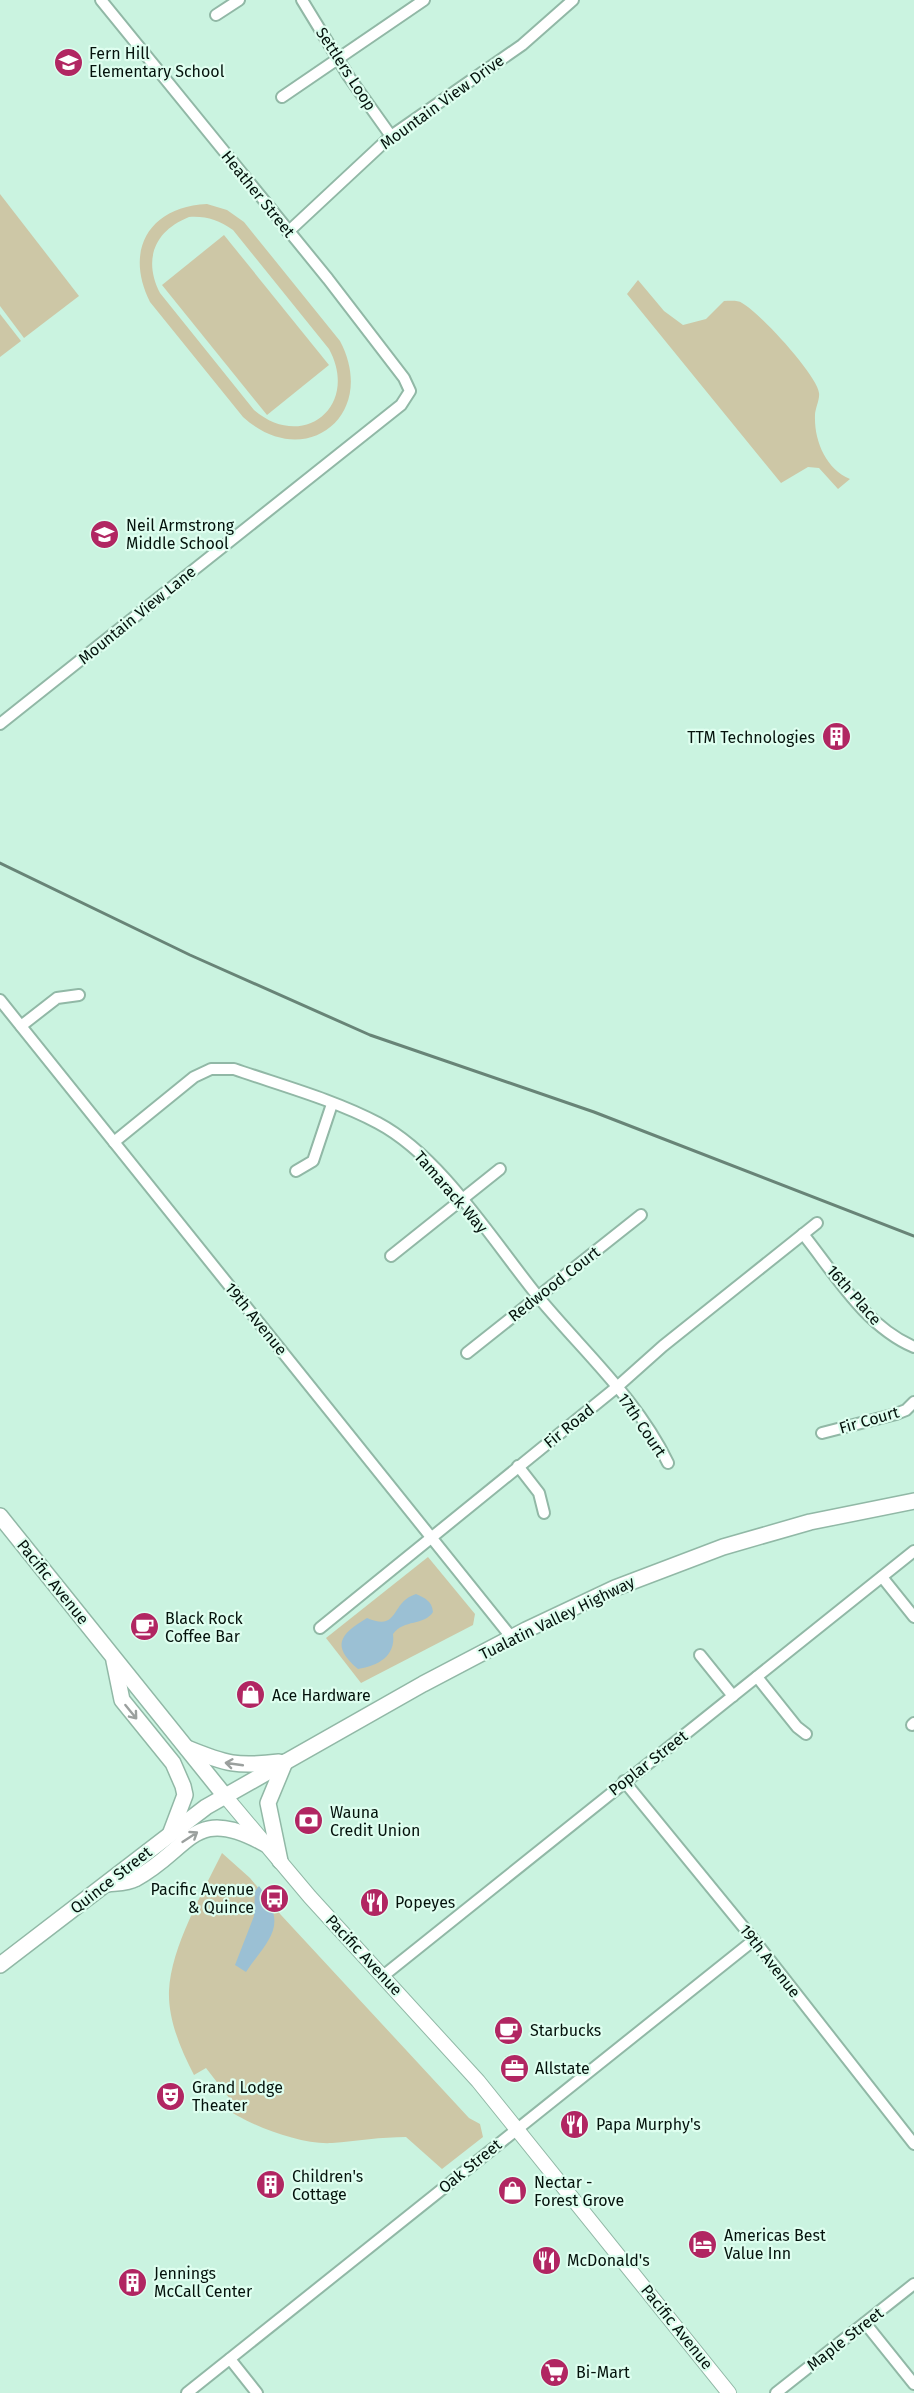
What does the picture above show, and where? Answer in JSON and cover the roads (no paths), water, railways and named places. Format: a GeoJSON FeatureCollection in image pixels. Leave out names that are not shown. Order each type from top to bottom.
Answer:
{"type":"FeatureCollection","features":[{"type":"Feature","properties":{"kind":"highway","name":"Tualatin Valley Highway"},"geometry":{"type":"LineString","coordinates":[[225,1796],[512,1638],[615,1588],[704,1554],[810,1522],[914,1501]]}},
{"type":"Feature","properties":{"kind":"highway","name":"Pacific Avenue"},"geometry":{"type":"LineString","coordinates":[[0,1516],[225,1796]]}},
{"type":"Feature","properties":{"kind":"highway"},"geometry":{"type":"LineString","coordinates":[[113,1658],[122,1700],[173,1763],[183,1786],[184,1796],[170,1834]]}},
{"type":"Feature","properties":{"kind":"highway"},"geometry":{"type":"LineString","coordinates":[[186,1748],[237,1766],[285,1762],[268,1803],[280,1861]]}},
{"type":"Feature","properties":{"kind":"highway","name":"Quince Street"},"geometry":{"type":"LineString","coordinates":[[0,1965],[170,1834],[225,1796]]}},
{"type":"Feature","properties":{"kind":"highway"},"geometry":{"type":"LineString","coordinates":[[105,1885],[134,1880],[195,1833],[214,1827],[247,1834],[265,1844]]}},
{"type":"Feature","properties":{"kind":"main road","name":"Pacific Avenue"},"geometry":{"type":"LineString","coordinates":[[225,1796],[517,2128],[729,2393]]}},
{"type":"Feature","properties":{"kind":"street","name":"Heather Street"},"geometry":{"type":"LineString","coordinates":[[101,0],[404,378],[410,391]]}},
{"type":"Feature","properties":{"kind":"street"},"geometry":{"type":"LineString","coordinates":[[216,15],[239,0]]}},
{"type":"Feature","properties":{"kind":"street","name":"Settlers Loop"},"geometry":{"type":"LineString","coordinates":[[302,0],[336,58],[391,136]]}},
{"type":"Feature","properties":{"kind":"street"},"geometry":{"type":"LineString","coordinates":[[282,97],[424,0]]}},
{"type":"Feature","properties":{"kind":"street","name":"Mountain View Drive"},"geometry":{"type":"LineString","coordinates":[[288,232],[391,136],[522,45],[573,0]]}},
{"type":"Feature","properties":{"kind":"street","name":"Mountain View Lane"},"geometry":{"type":"LineString","coordinates":[[0,723],[401,405],[410,391]]}},
{"type":"Feature","properties":{"kind":"street"},"geometry":{"type":"LineString","coordinates":[[21,1026],[57,998],[79,995]]}},
{"type":"Feature","properties":{"kind":"street","name":"19th Avenue"},"geometry":{"type":"LineString","coordinates":[[0,1000],[512,1638]]}},
{"type":"Feature","properties":{"kind":"street","name":"Tamarack Way"},"geometry":{"type":"LineString","coordinates":[[114,1142],[194,1077],[211,1069],[234,1069],[378,1123],[410,1144],[461,1200],[538,1297],[617,1387]]}},
{"type":"Feature","properties":{"kind":"street"},"geometry":{"type":"LineString","coordinates":[[296,1171],[313,1161],[332,1104]]}},
{"type":"Feature","properties":{"kind":"street"},"geometry":{"type":"LineString","coordinates":[[391,1256],[500,1169]]}},
{"type":"Feature","properties":{"kind":"street","name":"Redwood Court"},"geometry":{"type":"LineString","coordinates":[[467,1353],[641,1215]]}},
{"type":"Feature","properties":{"kind":"street","name":"Fir Road"},"geometry":{"type":"LineString","coordinates":[[320,1628],[617,1387],[663,1346],[817,1223]]}},
{"type":"Feature","properties":{"kind":"street","name":"16th Place"},"geometry":{"type":"LineString","coordinates":[[803,1234],[860,1306],[883,1328],[914,1347]]}},
{"type":"Feature","properties":{"kind":"street","name":"17th Court"},"geometry":{"type":"LineString","coordinates":[[617,1387],[658,1443],[668,1463]]}},
{"type":"Feature","properties":{"kind":"street","name":"Fir Court"},"geometry":{"type":"LineString","coordinates":[[822,1432],[896,1414],[906,1410],[914,1402]]}},
{"type":"Feature","properties":{"kind":"street"},"geometry":{"type":"LineString","coordinates":[[518,1466],[539,1493],[544,1513]]}},
{"type":"Feature","properties":{"kind":"street","name":"Poplar Street"},"geometry":{"type":"LineString","coordinates":[[383,1976],[914,1551]]}},
{"type":"Feature","properties":{"kind":"street"},"geometry":{"type":"LineString","coordinates":[[882,1577],[914,1617]]}},
{"type":"Feature","properties":{"kind":"street"},"geometry":{"type":"LineString","coordinates":[[700,1655],[733,1696]]}},
{"type":"Feature","properties":{"kind":"street"},"geometry":{"type":"LineString","coordinates":[[757,1677],[797,1727],[806,1734]]}},
{"type":"Feature","properties":{"kind":"street","name":"19th Avenue"},"geometry":{"type":"LineString","coordinates":[[624,1781],[754,1940],[914,2144]]}},
{"type":"Feature","properties":{"kind":"street","name":"Oak Street"},"geometry":{"type":"LineString","coordinates":[[187,2393],[754,1940]]}},
{"type":"Feature","properties":{"kind":"street","name":"Maple Street"},"geometry":{"type":"LineString","coordinates":[[776,2393],[914,2284]]}},
{"type":"Feature","properties":{"kind":"street"},"geometry":{"type":"LineString","coordinates":[[865,2323],[914,2384]]}},
{"type":"Feature","properties":{"kind":"street"},"geometry":{"type":"LineString","coordinates":[[230,2359],[257,2393]]}},
{"type":"Feature","properties":{"kind":"water"},"geometry":{"type":"Polygon","coordinates":[[[416,1594],[430,1603],[433,1612],[424,1619],[398,1629],[393,1634],[392,1648],[384,1659],[358,1669],[344,1653],[342,1640],[345,1635],[367,1618],[378,1621],[390,1619],[402,1603],[416,1594]]]}},
{"type":"Feature","properties":{"kind":"water"},"geometry":{"type":"Polygon","coordinates":[[[259,1886],[273,1911],[273,1931],[246,1972],[235,1965],[254,1916],[255,1891],[259,1886]]]}},
{"type":"Feature","properties":{"kind":"railway"},"geometry":{"type":"LineString","coordinates":[[0,863],[190,955],[370,1035],[594,1112],[914,1236]]}},
{"type":"Feature","properties":{"kind":"place","name":"Fern Hill Elementary School"},"geometry":{"type":"Point","coordinates":[68,62]}},
{"type":"Feature","properties":{"kind":"place","name":"Neil Armstrong Middle School"},"geometry":{"type":"Point","coordinates":[105,534]}},
{"type":"Feature","properties":{"kind":"place","name":"TTM Technologies"},"geometry":{"type":"Point","coordinates":[836,737]}},
{"type":"Feature","properties":{"kind":"place","name":"Black Rock Coffee Bar"},"geometry":{"type":"Point","coordinates":[144,1627]}},
{"type":"Feature","properties":{"kind":"place","name":"Ace Hardware"},"geometry":{"type":"Point","coordinates":[251,1695]}},
{"type":"Feature","properties":{"kind":"place","name":"Wauna Credit Union"},"geometry":{"type":"Point","coordinates":[309,1821]}},
{"type":"Feature","properties":{"kind":"place","name":"Pacific Avenue & Quince"},"geometry":{"type":"Point","coordinates":[275,1898]}},
{"type":"Feature","properties":{"kind":"place","name":"Popeyes"},"geometry":{"type":"Point","coordinates":[374,1902]}},
{"type":"Feature","properties":{"kind":"place","name":"Starbucks"},"geometry":{"type":"Point","coordinates":[509,2030]}},
{"type":"Feature","properties":{"kind":"place","name":"Allstate"},"geometry":{"type":"Point","coordinates":[514,2068]}},
{"type":"Feature","properties":{"kind":"place","name":"Grand Lodge Theater"},"geometry":{"type":"Point","coordinates":[171,2096]}},
{"type":"Feature","properties":{"kind":"place","name":"Papa Murphy's"},"geometry":{"type":"Point","coordinates":[575,2124]}},
{"type":"Feature","properties":{"kind":"place","name":"Children's Cottage"},"geometry":{"type":"Point","coordinates":[271,2185]}},
{"type":"Feature","properties":{"kind":"place","name":"Nectar - Forest Grove"},"geometry":{"type":"Point","coordinates":[513,2191]}},
{"type":"Feature","properties":{"kind":"place","name":"Americas Best Value Inn"},"geometry":{"type":"Point","coordinates":[703,2244]}},
{"type":"Feature","properties":{"kind":"place","name":"McDonald's"},"geometry":{"type":"Point","coordinates":[546,2260]}},
{"type":"Feature","properties":{"kind":"place","name":"Jennings McCall Center"},"geometry":{"type":"Point","coordinates":[133,2282]}},
{"type":"Feature","properties":{"kind":"place","name":"Bi-Mart"},"geometry":{"type":"Point","coordinates":[555,2372]}}]}
